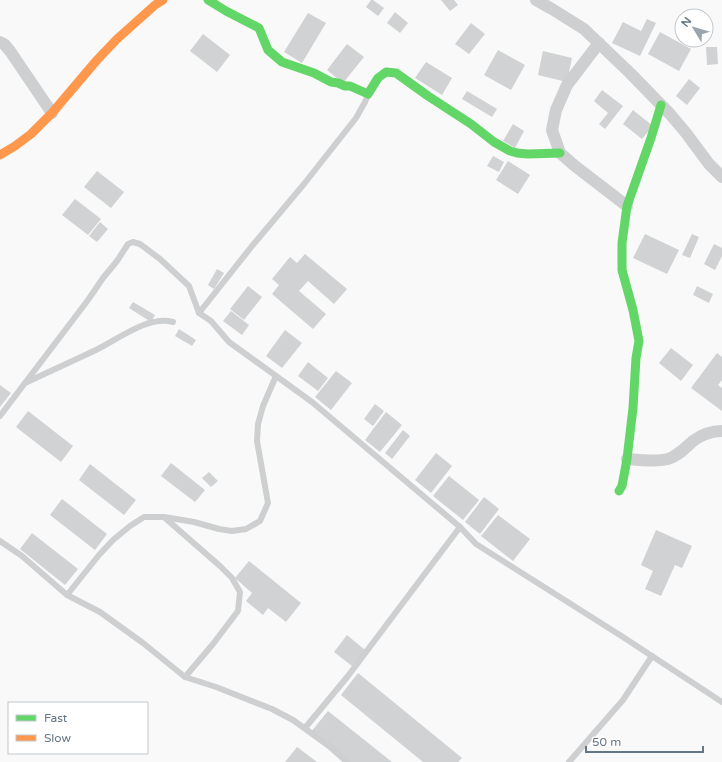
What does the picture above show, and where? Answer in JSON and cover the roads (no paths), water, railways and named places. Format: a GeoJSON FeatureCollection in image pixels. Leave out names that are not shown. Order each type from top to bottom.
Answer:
{"type":"FeatureCollection","features":[{"type":"Feature","properties":{"kind":"street"},"geometry":{"type":"LineString","coordinates":[[0,155],[31,134],[52,113],[117,39],[155,5],[163,0]]}},
{"type":"Feature","properties":{"kind":"street"},"geometry":{"type":"LineString","coordinates":[[208,0],[259,28],[268,50],[282,62],[314,73],[332,82],[350,86],[368,94],[378,78],[386,72],[396,73],[502,147],[510,151],[523,154],[560,153]]}},
{"type":"Feature","properties":{"kind":"street"},"geometry":{"type":"LineString","coordinates":[[536,0],[584,29],[599,43],[662,105],[686,133],[709,164],[722,177]]}},
{"type":"Feature","properties":{"kind":"street"},"geometry":{"type":"LineString","coordinates":[[0,42],[10,51],[52,113]]}},
{"type":"Feature","properties":{"kind":"street"},"geometry":{"type":"LineString","coordinates":[[599,43],[567,85],[556,110],[552,130],[560,153],[627,206]]}},
{"type":"Feature","properties":{"kind":"street"},"geometry":{"type":"LineString","coordinates":[[619,491],[624,478],[627,459],[633,408],[636,358],[639,341],[633,310],[622,270],[622,243],[627,206],[662,105]]}},
{"type":"Feature","properties":{"kind":"street"},"geometry":{"type":"LineString","coordinates":[[627,459],[656,461],[669,458],[682,452],[694,440],[713,431],[722,430]]}},
{"type":"Feature","properties":{"kind":"lane"},"geometry":{"type":"LineString","coordinates":[[199,313],[356,118],[368,94]]}},
{"type":"Feature","properties":{"kind":"lane"},"geometry":{"type":"LineString","coordinates":[[0,416],[88,300],[128,244],[133,242],[140,244],[160,259],[189,286],[199,313],[210,321],[229,342],[312,402],[460,527],[476,544],[722,702]]}},
{"type":"Feature","properties":{"kind":"lane"},"geometry":{"type":"LineString","coordinates":[[24,384],[98,349],[127,332],[159,320],[173,322]]}},
{"type":"Feature","properties":{"kind":"lane"},"geometry":{"type":"LineString","coordinates":[[68,595],[99,555],[113,540],[130,526],[144,518],[164,517],[232,531],[246,529],[260,521],[268,503],[257,441],[258,424],[263,406],[276,376]]}},
{"type":"Feature","properties":{"kind":"lane"},"geometry":{"type":"LineString","coordinates":[[164,517],[220,566],[232,578],[240,592],[238,611],[185,677]]}},
{"type":"Feature","properties":{"kind":"lane"},"geometry":{"type":"LineString","coordinates":[[305,728],[348,676],[460,527]]}},
{"type":"Feature","properties":{"kind":"lane"},"geometry":{"type":"LineString","coordinates":[[0,541],[22,556],[68,595],[100,612],[143,643],[185,677],[216,687],[272,709],[293,720],[329,746],[347,762]]}},
{"type":"Feature","properties":{"kind":"lane"},"geometry":{"type":"LineString","coordinates":[[569,762],[622,700],[652,656]]}}]}
